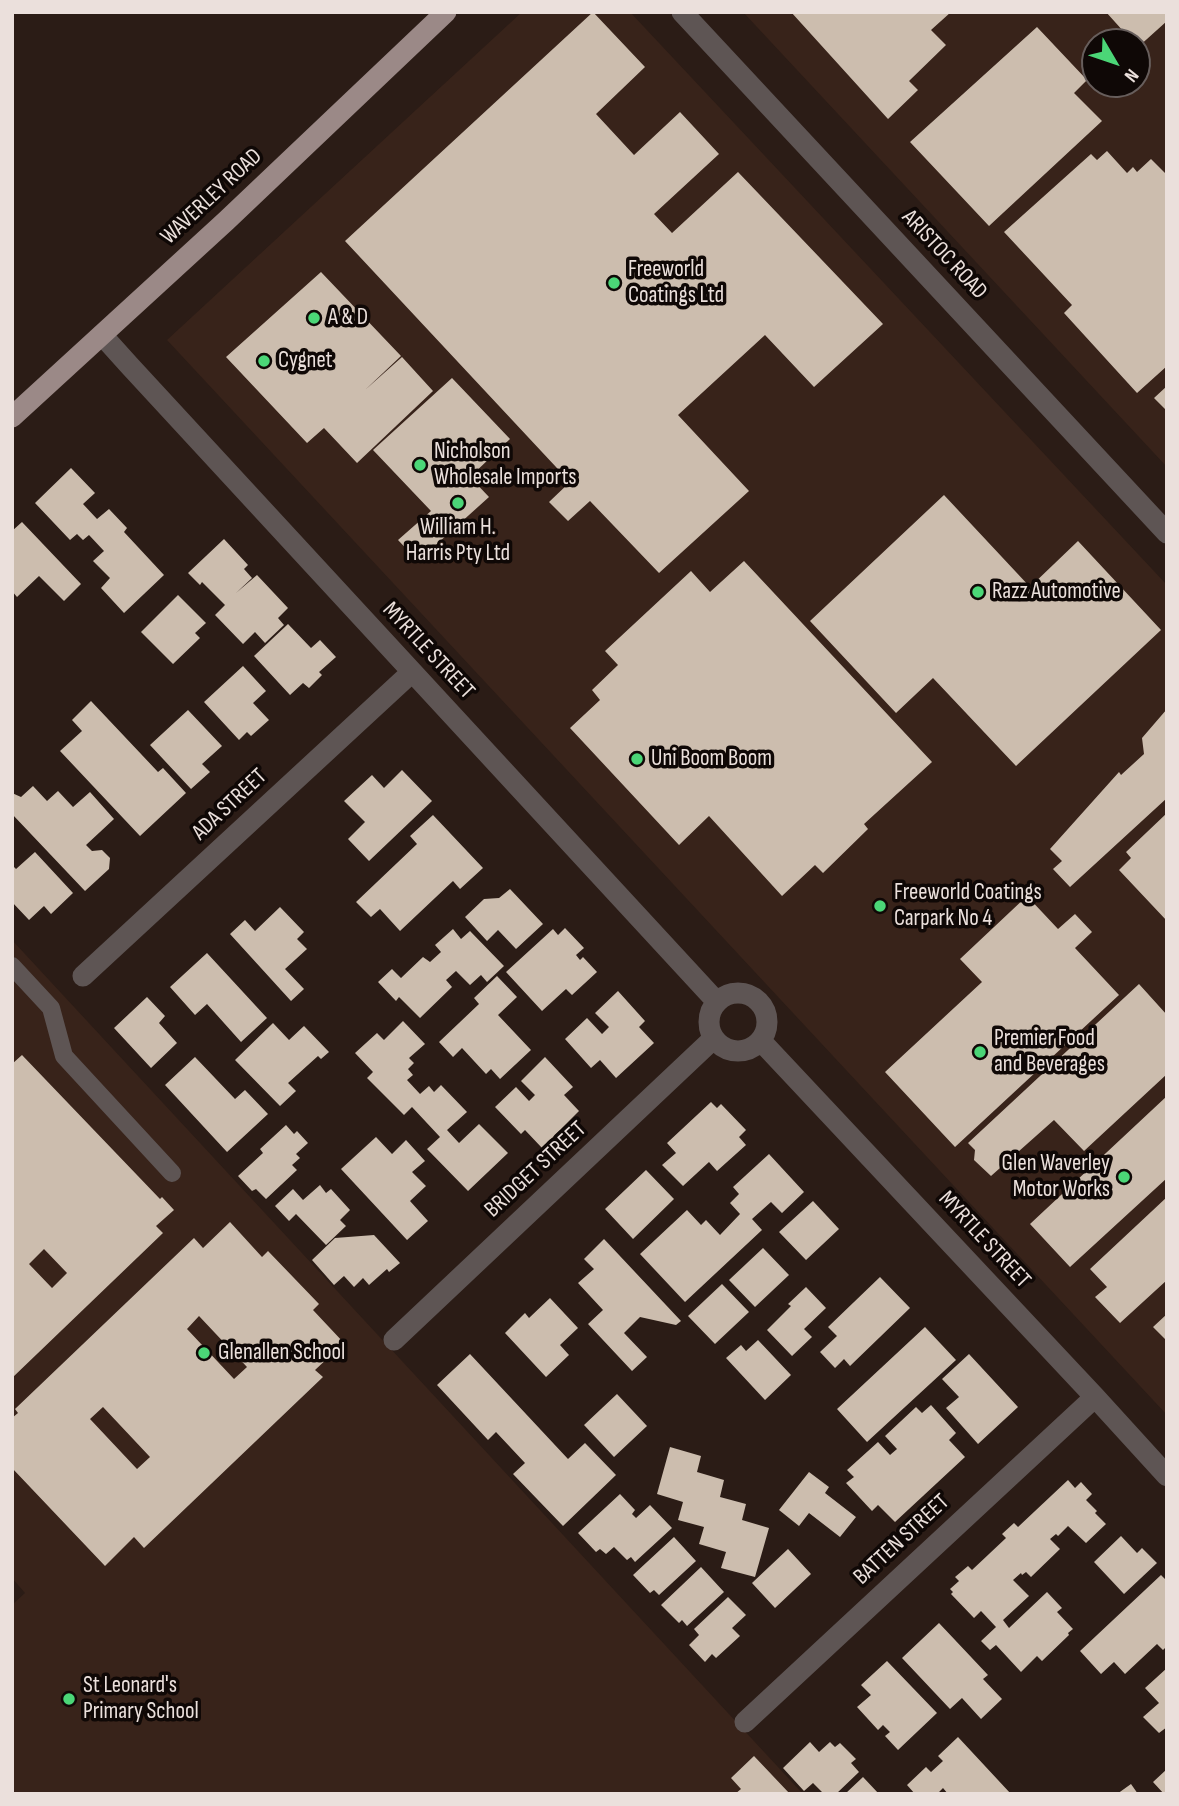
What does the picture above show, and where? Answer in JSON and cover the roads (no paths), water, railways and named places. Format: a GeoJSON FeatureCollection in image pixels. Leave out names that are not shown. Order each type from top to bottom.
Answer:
{"type":"FeatureCollection","features":[{"type":"Feature","properties":{"kind":"main road","name":"WAVERLEY ROAD"},"geometry":{"type":"LineString","coordinates":[[12,417],[226,221],[446,12]]}},
{"type":"Feature","properties":{"kind":"street","name":"ARISTOC ROAD"},"geometry":{"type":"LineString","coordinates":[[682,12],[1167,533]]}},
{"type":"Feature","properties":{"kind":"street","name":"MYRTLE STREET"},"geometry":{"type":"LineString","coordinates":[[102,335],[717,1002]]}},
{"type":"Feature","properties":{"kind":"street","name":"ADA STREET"},"geometry":{"type":"LineString","coordinates":[[83,976],[412,672]]}},
{"type":"Feature","properties":{"kind":"street"},"geometry":{"type":"LineString","coordinates":[[735,993],[749,995],[764,1009],[766,1029],[761,1041],[753,1048],[733,1051],[713,1039],[709,1019],[712,1009],[725,996],[735,993]]}},
{"type":"Feature","properties":{"kind":"street","name":"BRIDGET STREET"},"geometry":{"type":"LineString","coordinates":[[394,1340],[713,1039]]}},
{"type":"Feature","properties":{"kind":"street","name":"MYRTLE STREET"},"geometry":{"type":"LineString","coordinates":[[761,1041],[1167,1476]]}},
{"type":"Feature","properties":{"kind":"street","name":"BATTEN STREET"},"geometry":{"type":"LineString","coordinates":[[745,1723],[1095,1397]]}},
{"type":"Feature","properties":{"kind":"lane"},"geometry":{"type":"LineString","coordinates":[[12,966],[51,1008],[64,1056],[172,1173]]}},
{"type":"Feature","properties":{"kind":"place","name":"Freeworld Coatings Ltd"},"geometry":{"type":"Point","coordinates":[614,283]}},
{"type":"Feature","properties":{"kind":"place","name":"A & D"},"geometry":{"type":"Point","coordinates":[314,318]}},
{"type":"Feature","properties":{"kind":"place","name":"Cygnet"},"geometry":{"type":"Point","coordinates":[264,361]}},
{"type":"Feature","properties":{"kind":"place","name":"Nicholson Wholesale Imports"},"geometry":{"type":"Point","coordinates":[420,465]}},
{"type":"Feature","properties":{"kind":"place","name":"William H. Harris Pty Ltd"},"geometry":{"type":"Point","coordinates":[458,503]}},
{"type":"Feature","properties":{"kind":"place","name":"Razz Automotive"},"geometry":{"type":"Point","coordinates":[978,592]}},
{"type":"Feature","properties":{"kind":"place","name":"Uni Boom Boom"},"geometry":{"type":"Point","coordinates":[637,759]}},
{"type":"Feature","properties":{"kind":"place","name":"Freeworld Coatings Carpark No 4"},"geometry":{"type":"Point","coordinates":[880,906]}},
{"type":"Feature","properties":{"kind":"place","name":"Premier Food and Beverages"},"geometry":{"type":"Point","coordinates":[980,1052]}},
{"type":"Feature","properties":{"kind":"place","name":"Glen Waverley Motor Works"},"geometry":{"type":"Point","coordinates":[1124,1177]}},
{"type":"Feature","properties":{"kind":"place","name":"Glenallen School"},"geometry":{"type":"Point","coordinates":[204,1353]}},
{"type":"Feature","properties":{"kind":"place","name":"St Leonard's Primary School"},"geometry":{"type":"Point","coordinates":[69,1699]}}]}
